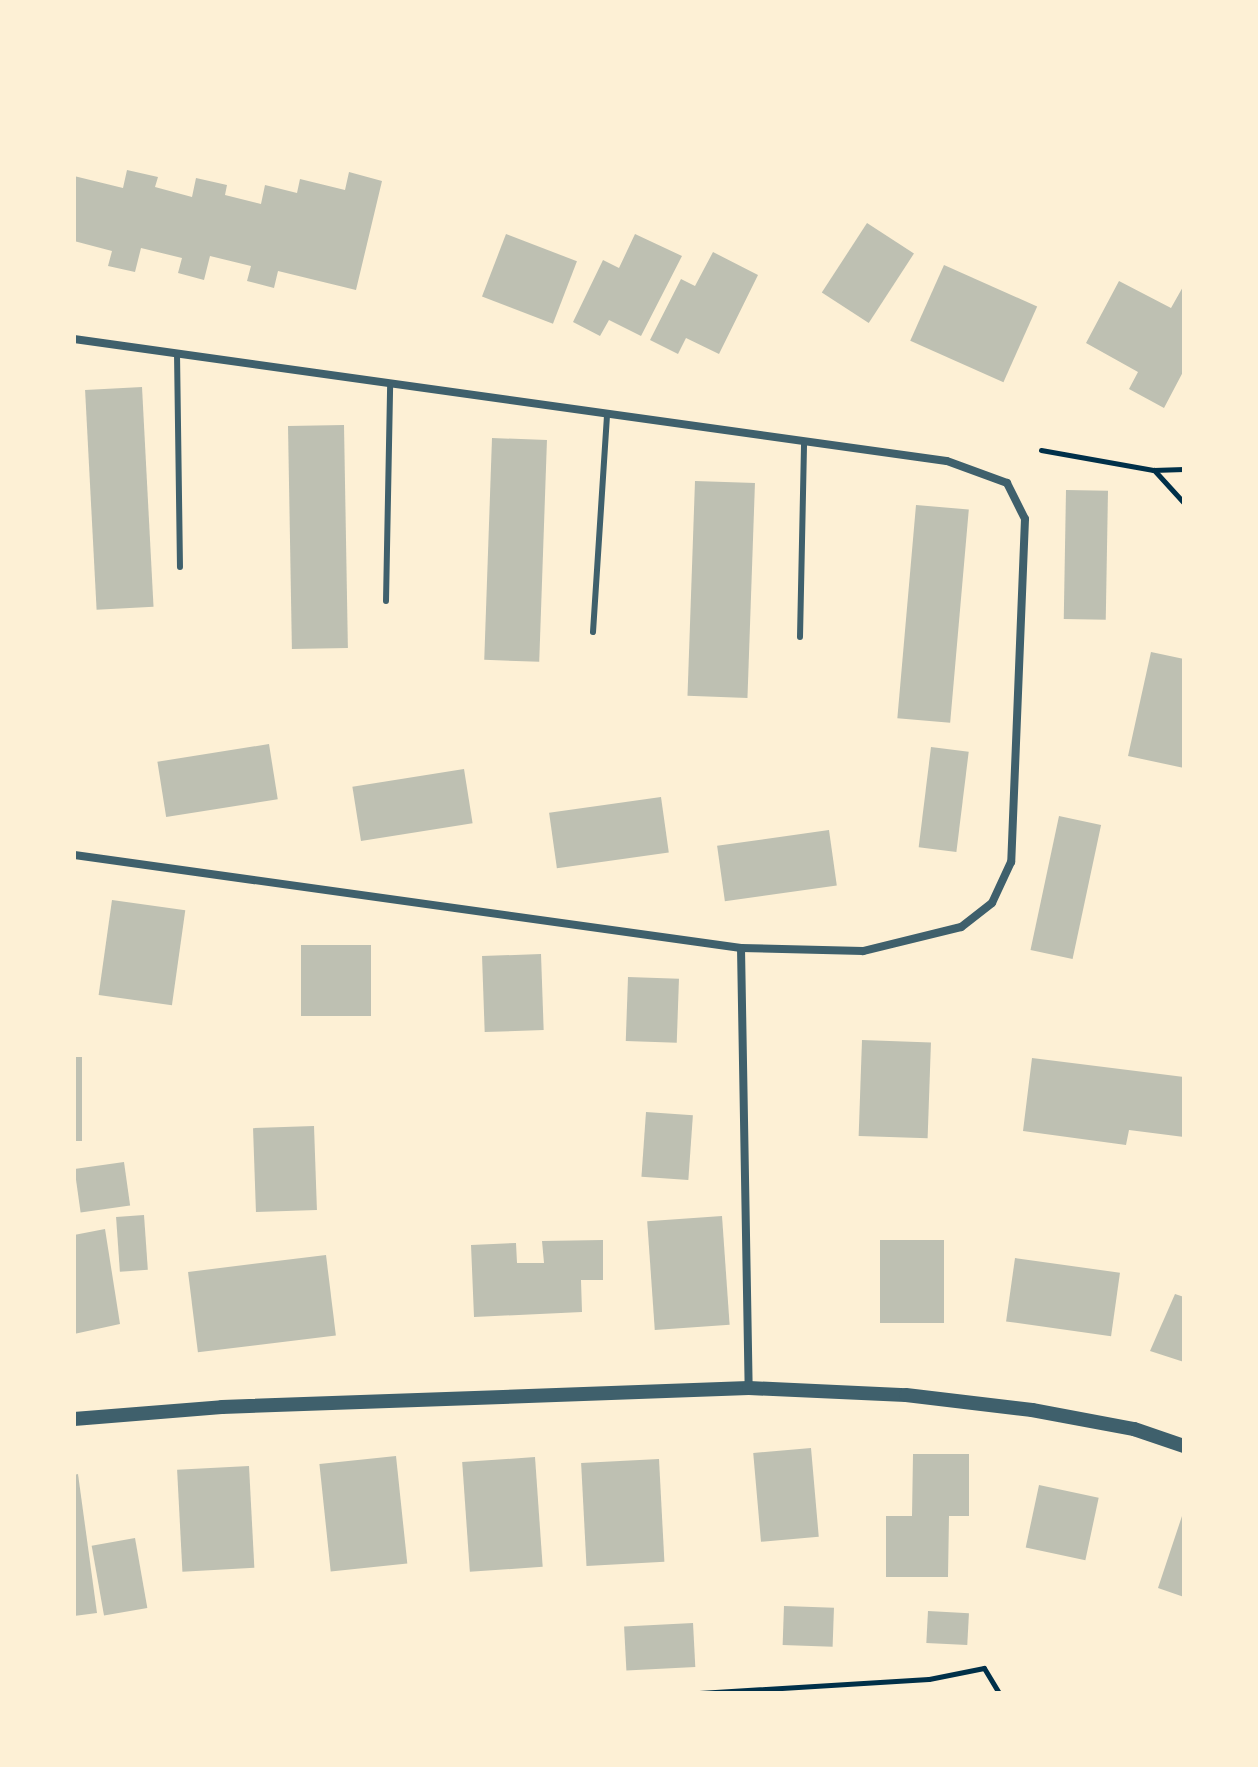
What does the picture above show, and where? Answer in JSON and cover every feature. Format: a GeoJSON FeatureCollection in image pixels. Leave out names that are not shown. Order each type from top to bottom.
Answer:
{"type":"FeatureCollection","features":[{"type":"Feature","properties":{"kind":"street"},"geometry":{"type":"LineString","coordinates":[[74,339],[947,461],[1007,483],[1025,519],[1011,862],[992,903],[961,927],[916,942],[863,951],[741,948],[74,855]]}},
{"type":"Feature","properties":{"kind":"street"},"geometry":{"type":"LineString","coordinates":[[741,948],[749,1388]]}},
{"type":"Feature","properties":{"kind":"street"},"geometry":{"type":"LineString","coordinates":[[74,1419],[222,1407],[749,1388],[906,1395],[1032,1410],[1134,1429],[1184,1446]]}},
{"type":"Feature","properties":{"kind":"lane"},"geometry":{"type":"LineString","coordinates":[[177,353],[180,567]]}},
{"type":"Feature","properties":{"kind":"lane"},"geometry":{"type":"LineString","coordinates":[[386,601],[390,383]]}},
{"type":"Feature","properties":{"kind":"lane"},"geometry":{"type":"LineString","coordinates":[[593,632],[607,413]]}},
{"type":"Feature","properties":{"kind":"lane"},"geometry":{"type":"LineString","coordinates":[[800,637],[804,441]]}},
{"type":"Feature","properties":{"kind":"path"},"geometry":{"type":"LineString","coordinates":[[1041,450],[1153,470],[1184,469]]}},
{"type":"Feature","properties":{"kind":"path"},"geometry":{"type":"LineString","coordinates":[[1153,470],[1184,503]]}},
{"type":"Feature","properties":{"kind":"path"},"geometry":{"type":"LineString","coordinates":[[699,1693],[929,1679],[984,1668],[999,1693]]}},
{"type":"Feature","properties":{"kind":"path"},"geometry":{"type":"LineString","coordinates":[[796,1693],[809,1687]]}},
{"type":"Feature","properties":{"kind":"building"},"geometry":{"type":"Polygon","coordinates":[[[127,170],[158,177],[155,187],[192,197],[196,178],[227,185],[225,195],[261,204],[265,185],[297,193],[300,179],[345,190],[349,172],[382,181],[356,290],[278,271],[274,288],[247,281],[251,266],[210,256],[204,280],[178,273],[182,258],[141,248],[135,272],[108,266],[112,251],[74,241],[74,176],[123,188],[127,170]]]}},
{"type":"Feature","properties":{"kind":"building"},"geometry":{"type":"Polygon","coordinates":[[[867,223],[914,253],[869,323],[822,293],[867,223]]]}},
{"type":"Feature","properties":{"kind":"building"},"geometry":{"type":"Polygon","coordinates":[[[506,234],[577,261],[553,324],[482,297],[506,234]]]}},
{"type":"Feature","properties":{"kind":"building"},"geometry":{"type":"Polygon","coordinates":[[[635,234],[682,256],[641,336],[609,320],[600,336],[573,322],[603,260],[619,268],[635,234]]]}},
{"type":"Feature","properties":{"kind":"building"},"geometry":{"type":"Polygon","coordinates":[[[713,252],[758,275],[719,354],[686,338],[678,354],[650,340],[681,279],[695,286],[713,252]]]}},
{"type":"Feature","properties":{"kind":"building"},"geometry":{"type":"Polygon","coordinates":[[[944,265],[1037,306],[1003,382],[910,341],[944,265]]]}},
{"type":"Feature","properties":{"kind":"building"},"geometry":{"type":"Polygon","coordinates":[[[1119,281],[1171,308],[1184,285],[1184,370],[1164,408],[1129,389],[1138,372],[1086,343],[1119,281]]]}},
{"type":"Feature","properties":{"kind":"building"},"geometry":{"type":"Polygon","coordinates":[[[142,387],[154,607],[97,610],[85,390],[142,387]]]}},
{"type":"Feature","properties":{"kind":"building"},"geometry":{"type":"Polygon","coordinates":[[[344,425],[348,648],[292,649],[288,426],[344,425]]]}},
{"type":"Feature","properties":{"kind":"building"},"geometry":{"type":"Polygon","coordinates":[[[492,438],[547,440],[539,662],[484,660],[492,438]]]}},
{"type":"Feature","properties":{"kind":"building"},"geometry":{"type":"Polygon","coordinates":[[[695,481],[755,483],[747,698],[687,696],[695,481]]]}},
{"type":"Feature","properties":{"kind":"building"},"geometry":{"type":"Polygon","coordinates":[[[1066,490],[1108,491],[1106,620],[1064,619],[1066,490]]]}},
{"type":"Feature","properties":{"kind":"building"},"geometry":{"type":"Polygon","coordinates":[[[916,505],[969,510],[950,723],[897,718],[916,505]]]}},
{"type":"Feature","properties":{"kind":"building"},"geometry":{"type":"Polygon","coordinates":[[[1151,652],[1184,659],[1184,768],[1128,756],[1151,652]]]}},
{"type":"Feature","properties":{"kind":"building"},"geometry":{"type":"Polygon","coordinates":[[[269,744],[278,799],[166,817],[157,762],[269,744]]]}},
{"type":"Feature","properties":{"kind":"building"},"geometry":{"type":"Polygon","coordinates":[[[931,747],[969,752],[956,852],[919,847],[931,747]]]}},
{"type":"Feature","properties":{"kind":"building"},"geometry":{"type":"Polygon","coordinates":[[[464,769],[473,823],[361,841],[352,787],[464,769]]]}},
{"type":"Feature","properties":{"kind":"building"},"geometry":{"type":"Polygon","coordinates":[[[661,797],[669,852],[557,868],[549,813],[661,797]]]}},
{"type":"Feature","properties":{"kind":"building"},"geometry":{"type":"Polygon","coordinates":[[[1059,816],[1101,825],[1073,959],[1031,950],[1059,816]]]}},
{"type":"Feature","properties":{"kind":"building"},"geometry":{"type":"Polygon","coordinates":[[[829,830],[837,885],[725,901],[717,846],[829,830]]]}},
{"type":"Feature","properties":{"kind":"building"},"geometry":{"type":"Polygon","coordinates":[[[112,900],[185,910],[172,1005],[99,995],[112,900]]]}},
{"type":"Feature","properties":{"kind":"building"},"geometry":{"type":"Polygon","coordinates":[[[301,945],[371,945],[371,1016],[301,1016],[301,945]]]}},
{"type":"Feature","properties":{"kind":"building"},"geometry":{"type":"Polygon","coordinates":[[[541,954],[544,1030],[485,1032],[482,956],[541,954]]]}},
{"type":"Feature","properties":{"kind":"building"},"geometry":{"type":"Polygon","coordinates":[[[628,977],[679,979],[677,1043],[626,1041],[628,977]]]}},
{"type":"Feature","properties":{"kind":"building"},"geometry":{"type":"Polygon","coordinates":[[[862,1040],[931,1042],[928,1138],[859,1136],[862,1040]]]}},
{"type":"Feature","properties":{"kind":"building"},"geometry":{"type":"Polygon","coordinates":[[[74,1057],[82,1057],[82,1141],[74,1141],[74,1057]]]}},
{"type":"Feature","properties":{"kind":"building"},"geometry":{"type":"Polygon","coordinates":[[[1032,1058],[1184,1077],[1184,1137],[1129,1130],[1126,1145],[1023,1131],[1032,1058]]]}},
{"type":"Feature","properties":{"kind":"building"},"geometry":{"type":"Polygon","coordinates":[[[646,1112],[693,1115],[688,1180],[641,1177],[646,1112]]]}},
{"type":"Feature","properties":{"kind":"building"},"geometry":{"type":"Polygon","coordinates":[[[314,1126],[317,1210],[256,1212],[253,1128],[314,1126]]]}},
{"type":"Feature","properties":{"kind":"building"},"geometry":{"type":"Polygon","coordinates":[[[124,1162],[130,1206],[81,1213],[74,1169],[124,1162]]]}},
{"type":"Feature","properties":{"kind":"building"},"geometry":{"type":"Polygon","coordinates":[[[144,1215],[148,1270],[120,1272],[116,1217],[144,1215]]]}},
{"type":"Feature","properties":{"kind":"building"},"geometry":{"type":"Polygon","coordinates":[[[722,1216],[730,1325],[655,1330],[647,1221],[722,1216]]]}},
{"type":"Feature","properties":{"kind":"building"},"geometry":{"type":"Polygon","coordinates":[[[105,1229],[120,1324],[74,1334],[74,1235],[105,1229]]]}},
{"type":"Feature","properties":{"kind":"building"},"geometry":{"type":"Polygon","coordinates":[[[603,1240],[603,1280],[581,1280],[582,1312],[474,1317],[471,1245],[516,1243],[517,1263],[544,1263],[542,1241],[603,1240]]]}},
{"type":"Feature","properties":{"kind":"building"},"geometry":{"type":"Polygon","coordinates":[[[880,1240],[944,1240],[944,1323],[880,1323],[880,1240]]]}},
{"type":"Feature","properties":{"kind":"building"},"geometry":{"type":"Polygon","coordinates":[[[326,1255],[336,1335],[198,1352],[188,1272],[326,1255]]]}},
{"type":"Feature","properties":{"kind":"building"},"geometry":{"type":"Polygon","coordinates":[[[1015,1258],[1120,1273],[1111,1336],[1006,1321],[1015,1258]]]}},
{"type":"Feature","properties":{"kind":"building"},"geometry":{"type":"Polygon","coordinates":[[[1175,1294],[1184,1297],[1184,1362],[1150,1351],[1175,1294]]]}},
{"type":"Feature","properties":{"kind":"building"},"geometry":{"type":"Polygon","coordinates":[[[811,1448],[819,1537],[761,1542],[753,1453],[811,1448]]]}},
{"type":"Feature","properties":{"kind":"building"},"geometry":{"type":"Polygon","coordinates":[[[913,1454],[969,1454],[969,1516],[949,1516],[948,1577],[886,1577],[886,1516],[912,1516],[913,1454]]]}},
{"type":"Feature","properties":{"kind":"building"},"geometry":{"type":"Polygon","coordinates":[[[396,1456],[407,1563],[331,1571],[319,1464],[396,1456]]]}},
{"type":"Feature","properties":{"kind":"building"},"geometry":{"type":"Polygon","coordinates":[[[535,1457],[543,1567],[470,1572],[462,1462],[535,1457]]]}},
{"type":"Feature","properties":{"kind":"building"},"geometry":{"type":"Polygon","coordinates":[[[659,1459],[664,1562],[586,1566],[581,1463],[659,1459]]]}},
{"type":"Feature","properties":{"kind":"building"},"geometry":{"type":"Polygon","coordinates":[[[249,1466],[254,1568],[182,1572],[177,1470],[249,1466]]]}},
{"type":"Feature","properties":{"kind":"building"},"geometry":{"type":"Polygon","coordinates":[[[78,1474],[97,1613],[74,1616],[74,1475],[78,1474]]]}},
{"type":"Feature","properties":{"kind":"building"},"geometry":{"type":"Polygon","coordinates":[[[1039,1485],[1099,1498],[1085,1560],[1026,1548],[1039,1485]]]}},
{"type":"Feature","properties":{"kind":"building"},"geometry":{"type":"Polygon","coordinates":[[[1184,1513],[1184,1597],[1158,1588],[1184,1513]]]}},
{"type":"Feature","properties":{"kind":"building"},"geometry":{"type":"Polygon","coordinates":[[[135,1538],[147,1608],[104,1616],[92,1546],[135,1538]]]}},
{"type":"Feature","properties":{"kind":"building"},"geometry":{"type":"Polygon","coordinates":[[[784,1606],[834,1608],[833,1647],[783,1645],[784,1606]]]}},
{"type":"Feature","properties":{"kind":"building"},"geometry":{"type":"Polygon","coordinates":[[[928,1611],[969,1613],[967,1645],[926,1643],[928,1611]]]}},
{"type":"Feature","properties":{"kind":"building"},"geometry":{"type":"Polygon","coordinates":[[[693,1623],[695,1667],[626,1671],[624,1627],[693,1623]]]}}]}
